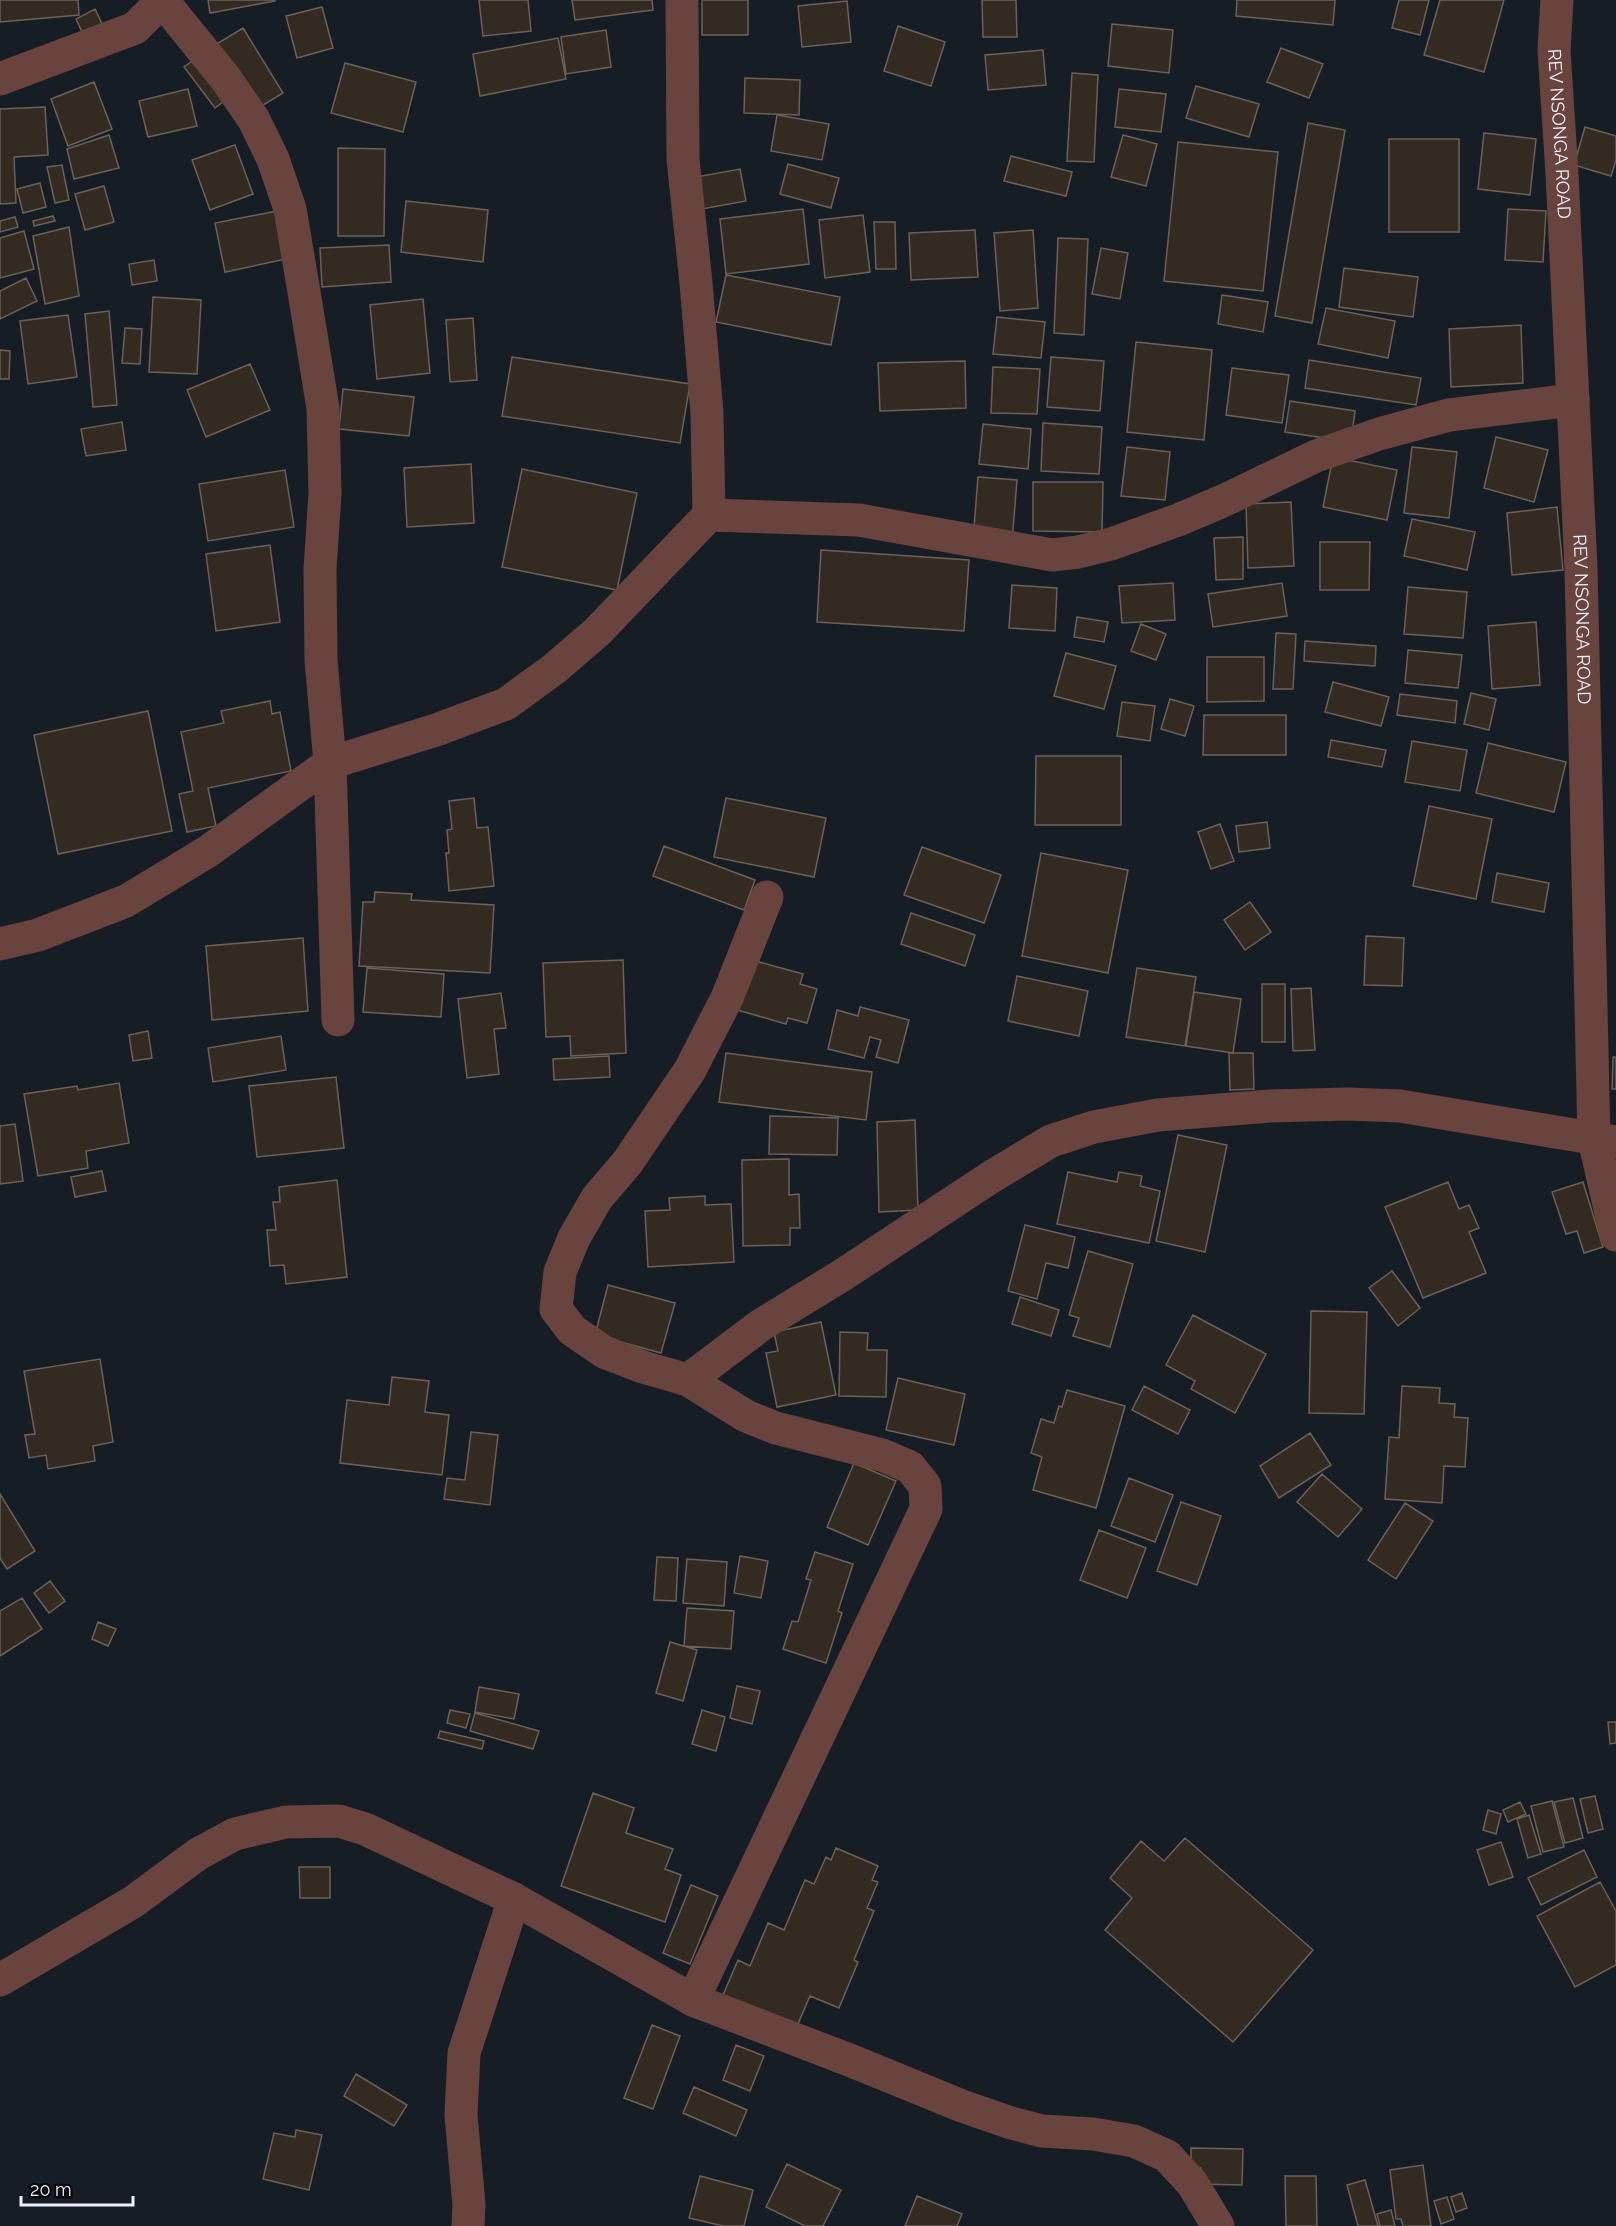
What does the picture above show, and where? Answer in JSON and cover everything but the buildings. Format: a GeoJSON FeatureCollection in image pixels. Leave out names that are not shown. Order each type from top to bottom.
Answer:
{"type":"FeatureCollection","features":[{"type":"Feature","properties":{"kind":"street"},"geometry":{"type":"LineString","coordinates":[[0,79],[135,28],[162,0],[226,79],[254,120],[273,159],[290,209],[323,408],[326,494],[320,569],[321,660],[330,763],[338,1020]]}},
{"type":"Feature","properties":{"kind":"street"},"geometry":{"type":"LineString","coordinates":[[0,944],[38,934],[126,901],[207,852],[330,763],[436,730],[506,704],[555,669],[597,632],[709,515],[706,413],[683,159],[682,0]]}},
{"type":"Feature","properties":{"kind":"street","name":"REV NSONGA ROAD"},"geometry":{"type":"LineString","coordinates":[[1557,0],[1554,50],[1581,568],[1605,1140],[1616,1235]]}},
{"type":"Feature","properties":{"kind":"street"},"geometry":{"type":"LineString","coordinates":[[709,515],[859,520],[1052,555],[1078,552],[1112,544],[1178,520],[1316,456],[1378,434],[1449,415],[1573,400]]}},
{"type":"Feature","properties":{"kind":"street"},"geometry":{"type":"LineString","coordinates":[[693,2000],[926,1509],[925,1486],[910,1467],[882,1455],[776,1428],[746,1416],[688,1380],[643,1367],[604,1352],[572,1330],[556,1309],[560,1272],[574,1238],[597,1198],[627,1162],[690,1070],[727,998],[767,897]]}},
{"type":"Feature","properties":{"kind":"street"},"geometry":{"type":"LineString","coordinates":[[688,1380],[718,1355],[761,1325],[841,1276],[991,1177],[1051,1141],[1094,1127],[1158,1115],[1270,1106],[1348,1104],[1400,1106],[1605,1140]]}},
{"type":"Feature","properties":{"kind":"street"},"geometry":{"type":"LineString","coordinates":[[0,1980],[133,1902],[198,1854],[235,1834],[286,1822],[339,1821],[365,1829],[514,1899],[693,2000],[962,2106],[1011,2123],[1042,2131],[1093,2133],[1134,2141],[1167,2156],[1192,2183],[1218,2226]]}},
{"type":"Feature","properties":{"kind":"street"},"geometry":{"type":"LineString","coordinates":[[468,2226],[461,2115],[464,2053],[514,1899]]}}]}
